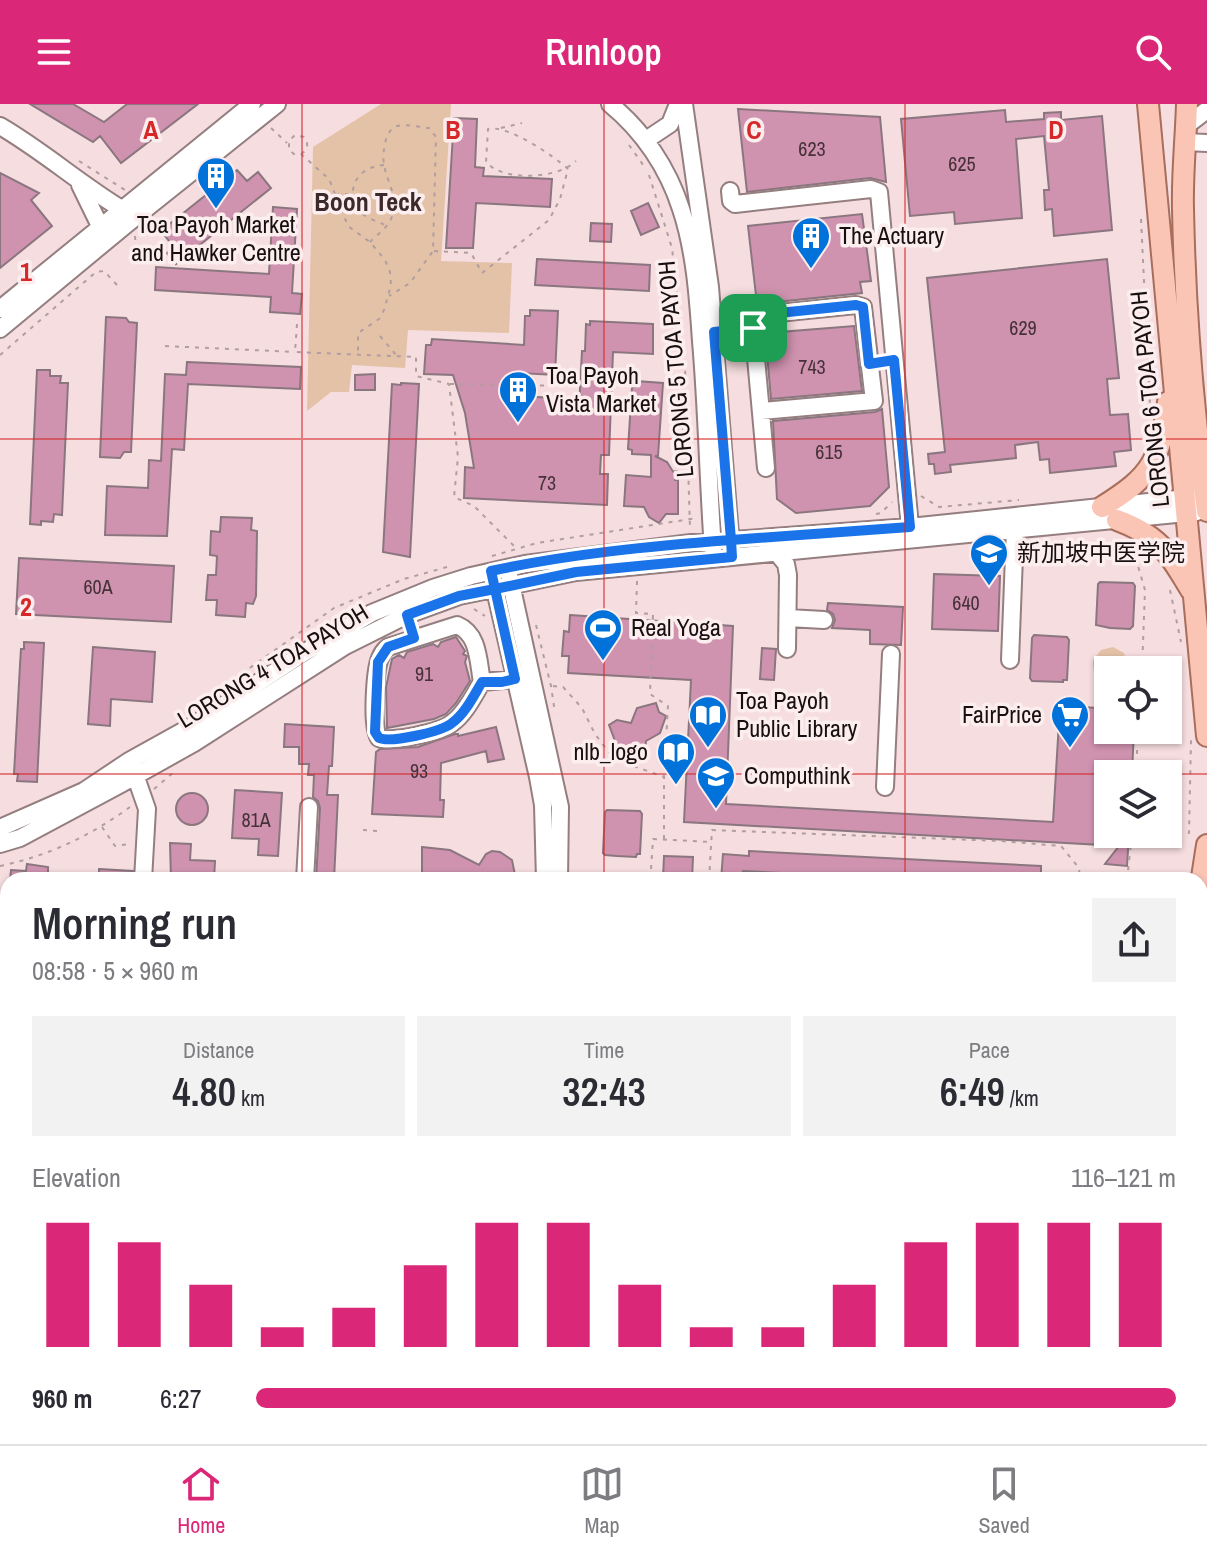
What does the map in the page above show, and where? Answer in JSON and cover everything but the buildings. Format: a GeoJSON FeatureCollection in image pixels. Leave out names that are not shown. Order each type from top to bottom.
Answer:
{"type":"FeatureCollection","features":[{"type":"Feature","properties":{"kind":"main road","name":"LORONG 6 TOA PAYOH"},"geometry":{"type":"LineString","coordinates":[[1187,104],[1183,207],[1198,506],[1195,597],[1199,737]]}},
{"type":"Feature","properties":{"kind":"main road","name":"LORONG 6 TOA PAYOH"},"geometry":{"type":"LineString","coordinates":[[1150,108],[1172,372],[1198,506]]}},
{"type":"Feature","properties":{"kind":"main road"},"geometry":{"type":"LineString","coordinates":[[1172,372],[1162,439],[1156,458],[1148,472],[1109,514],[1162,544],[1195,597]]}},
{"type":"Feature","properties":{"kind":"main road"},"geometry":{"type":"LineString","coordinates":[[1203,872],[1207,845]]}},
{"type":"Feature","properties":{"kind":"street"},"geometry":{"type":"LineString","coordinates":[[0,309],[252,104]]}},
{"type":"Feature","properties":{"kind":"street"},"geometry":{"type":"LineString","coordinates":[[0,329],[277,104]]}},
{"type":"Feature","properties":{"kind":"street","name":"LORONG 5 TOA PAYOH"},"geometry":{"type":"LineString","coordinates":[[610,104],[646,140],[681,208],[695,276],[714,559]]}},
{"type":"Feature","properties":{"kind":"street"},"geometry":{"type":"LineString","coordinates":[[646,140],[670,124],[681,104]]}},
{"type":"Feature","properties":{"kind":"street","name":"LORONG 5 TOA PAYOH"},"geometry":{"type":"LineString","coordinates":[[681,104],[698,201],[714,332],[732,557]]}},
{"type":"Feature","properties":{"kind":"street"},"geometry":{"type":"LineString","coordinates":[[1207,110],[1186,134],[1207,143]]}},
{"type":"Feature","properties":{"kind":"street"},"geometry":{"type":"LineString","coordinates":[[0,126],[123,210]]}},
{"type":"Feature","properties":{"kind":"street"},"geometry":{"type":"LineString","coordinates":[[75,178],[101,228]]}},
{"type":"Feature","properties":{"kind":"street"},"geometry":{"type":"LineString","coordinates":[[730,191],[731,201],[735,204],[877,190],[910,527]]}},
{"type":"Feature","properties":{"kind":"street"},"geometry":{"type":"LineString","coordinates":[[761,411],[874,401],[863,307],[856,305],[759,315],[755,319],[753,328],[766,468]]}},
{"type":"Feature","properties":{"kind":"street"},"geometry":{"type":"LineString","coordinates":[[714,332],[753,328]]}},
{"type":"Feature","properties":{"kind":"street"},"geometry":{"type":"LineString","coordinates":[[869,364],[894,360]]}},
{"type":"Feature","properties":{"kind":"street","name":"LORONG 4 TOA PAYOH"},"geometry":{"type":"LineString","coordinates":[[0,844],[20,838],[62,817],[305,652],[372,613],[433,588],[499,570],[610,552],[713,541],[1198,506]]}},
{"type":"Feature","properties":{"kind":"street","name":"LORONG 4 TOA PAYOH"},"geometry":{"type":"LineString","coordinates":[[0,828],[194,743],[322,659],[407,615],[459,596],[576,572],[1015,530],[1109,514]]}},
{"type":"Feature","properties":{"kind":"street"},"geometry":{"type":"LineString","coordinates":[[1010,660],[1015,530]]}},
{"type":"Feature","properties":{"kind":"street"},"geometry":{"type":"LineString","coordinates":[[777,553],[786,564],[788,575],[787,649]]}},
{"type":"Feature","properties":{"kind":"street"},"geometry":{"type":"LineString","coordinates":[[499,570],[560,807],[559,872]]}},
{"type":"Feature","properties":{"kind":"street"},"geometry":{"type":"LineString","coordinates":[[503,587],[515,679],[543,805],[545,872]]}},
{"type":"Feature","properties":{"kind":"street"},"geometry":{"type":"LineString","coordinates":[[407,615],[414,638]]}},
{"type":"Feature","properties":{"kind":"street"},"geometry":{"type":"LineString","coordinates":[[788,618],[824,620]]}},
{"type":"Feature","properties":{"kind":"street"},"geometry":{"type":"LineString","coordinates":[[457,625],[467,629],[474,639],[482,682],[453,723],[443,728],[392,740],[379,738],[375,732],[378,662],[388,647],[457,625]]}},
{"type":"Feature","properties":{"kind":"street"},"geometry":{"type":"LineString","coordinates":[[885,787],[891,654]]}},
{"type":"Feature","properties":{"kind":"street"},"geometry":{"type":"LineString","coordinates":[[482,682],[515,679]]}},
{"type":"Feature","properties":{"kind":"street"},"geometry":{"type":"LineString","coordinates":[[133,768],[147,809],[144,872]]}},
{"type":"Feature","properties":{"kind":"street"},"geometry":{"type":"LineString","coordinates":[[305,872],[309,807]]}},
{"type":"Feature","properties":{"kind":"path"},"geometry":{"type":"LineString","coordinates":[[522,123],[488,129],[485,155],[491,168],[502,173],[543,176],[568,169],[576,161]]}},
{"type":"Feature","properties":{"kind":"path"},"geometry":{"type":"LineString","coordinates":[[268,126],[288,144],[291,152],[301,154],[329,179],[348,226],[370,242],[385,260],[390,272],[389,296],[379,319],[358,333],[358,355]]}},
{"type":"Feature","properties":{"kind":"path"},"geometry":{"type":"LineString","coordinates":[[370,242],[391,219],[394,205],[392,183],[384,165],[384,147],[392,128],[429,128],[436,137],[433,251],[410,283],[389,296]]}},
{"type":"Feature","properties":{"kind":"path"},"geometry":{"type":"LineString","coordinates":[[500,128],[555,157],[568,169]]}},
{"type":"Feature","properties":{"kind":"path"},"geometry":{"type":"LineString","coordinates":[[288,144],[295,135],[304,137],[307,146],[301,154]]}},
{"type":"Feature","properties":{"kind":"path"},"geometry":{"type":"LineString","coordinates":[[449,384],[458,457],[454,497],[474,506],[517,549],[689,518],[685,366],[672,248],[648,172],[623,137]]}},
{"type":"Feature","properties":{"kind":"path"},"geometry":{"type":"LineString","coordinates":[[384,165],[373,165],[363,171],[354,182],[353,194],[358,209],[386,225]]}},
{"type":"Feature","properties":{"kind":"path"},"geometry":{"type":"LineString","coordinates":[[433,251],[471,253],[482,273],[549,220],[560,199],[568,169]]}},
{"type":"Feature","properties":{"kind":"path"},"geometry":{"type":"LineString","coordinates":[[334,194],[353,194]]}},
{"type":"Feature","properties":{"kind":"path"},"geometry":{"type":"LineString","coordinates":[[1141,219],[1151,414]]}},
{"type":"Feature","properties":{"kind":"path"},"geometry":{"type":"LineString","coordinates":[[0,355],[96,272],[104,271],[117,285]]}},
{"type":"Feature","properties":{"kind":"path"},"geometry":{"type":"LineString","coordinates":[[295,352],[297,324]]}},
{"type":"Feature","properties":{"kind":"path"},"geometry":{"type":"LineString","coordinates":[[380,336],[397,357]]}},
{"type":"Feature","properties":{"kind":"path"},"geometry":{"type":"LineString","coordinates":[[165,346],[416,357],[416,376],[449,384],[571,386]]}},
{"type":"Feature","properties":{"kind":"path"},"geometry":{"type":"LineString","coordinates":[[672,429],[685,429]]}},
{"type":"Feature","properties":{"kind":"path"},"geometry":{"type":"LineString","coordinates":[[674,471],[686,471]]}},
{"type":"Feature","properties":{"kind":"path"},"geometry":{"type":"LineString","coordinates":[[921,496],[939,507],[1032,499]]}},
{"type":"Feature","properties":{"kind":"path"},"geometry":{"type":"LineString","coordinates":[[1143,656],[1145,590],[1138,566],[1162,544]]}},
{"type":"Feature","properties":{"kind":"path"},"geometry":{"type":"LineString","coordinates":[[637,577],[636,613],[653,614],[650,694],[668,706],[664,840]]}},
{"type":"Feature","properties":{"kind":"path"},"geometry":{"type":"LineString","coordinates":[[1170,588],[1182,648]]}},
{"type":"Feature","properties":{"kind":"path"},"geometry":{"type":"LineString","coordinates":[[551,686],[563,687],[582,708],[595,734],[614,759],[664,777]]}},
{"type":"Feature","properties":{"kind":"path"},"geometry":{"type":"LineString","coordinates":[[1182,711],[1194,712]]}},
{"type":"Feature","properties":{"kind":"path"},"geometry":{"type":"LineString","coordinates":[[1182,832],[1189,833],[1199,737]]}},
{"type":"Feature","properties":{"kind":"path"},"geometry":{"type":"LineString","coordinates":[[102,827],[115,846],[132,843],[145,849]]}},
{"type":"Feature","properties":{"kind":"path"},"geometry":{"type":"LineString","coordinates":[[363,830],[378,831]]}},
{"type":"Feature","properties":{"kind":"path"},"geometry":{"type":"LineString","coordinates":[[709,872],[712,830],[1061,846],[1079,872]]}},
{"type":"Feature","properties":{"kind":"path"},"geometry":{"type":"LineString","coordinates":[[651,869],[653,839],[711,842]]}},
{"type":"Feature","properties":{"kind":"path"},"geometry":{"type":"LineString","coordinates":[[1128,872],[1130,848]]}},
{"type":"Feature","properties":{"kind":"shaded area"},"geometry":{"type":"Polygon","coordinates":[[[381,104],[451,104],[441,261],[512,263],[509,333],[408,330],[405,368],[352,365],[349,392],[331,392],[307,411],[313,147],[381,104]]]}},
{"type":"Feature","properties":{"kind":"shaded area"},"geometry":{"type":"Polygon","coordinates":[[[1113,647],[1125,656],[1096,656],[1101,650],[1113,647]]]}},
{"type":"Feature","properties":{"kind":"place","name":"Toa Payoh Market and Hawker Centre"},"geometry":{"type":"Point","coordinates":[216,210]}},
{"type":"Feature","properties":{"kind":"place","name":"The Actuary"},"geometry":{"type":"Point","coordinates":[811,270]}},
{"type":"Feature","properties":{"kind":"place","name":"Toa Payoh Vista Market"},"geometry":{"type":"Point","coordinates":[518,424]}},
{"type":"Feature","properties":{"kind":"place","name":"新加坡中医学院"},"geometry":{"type":"Point","coordinates":[989,587]}},
{"type":"Feature","properties":{"kind":"place","name":"Real Yoga"},"geometry":{"type":"Point","coordinates":[603,662]}},
{"type":"Feature","properties":{"kind":"place","name":"Toa Payoh Public Library"},"geometry":{"type":"Point","coordinates":[708,749]}},
{"type":"Feature","properties":{"kind":"place","name":"FairPrice"},"geometry":{"type":"Point","coordinates":[1070,749]}},
{"type":"Feature","properties":{"kind":"place","name":"nlb_logo"},"geometry":{"type":"Point","coordinates":[676,786]}},
{"type":"Feature","properties":{"kind":"place","name":"Computhink"},"geometry":{"type":"Point","coordinates":[716,810]}},
{"type":"Feature","properties":{"kind":"district","name":"Boon Teck"},"geometry":{"type":"Point","coordinates":[368,202]}},
{"type":"Feature","properties":{"kind":"route"},"geometry":{"type":"LineString","coordinates":[[753,328],[714,332],[731,540],[610,552],[491,571],[495,589],[459,596],[407,615],[414,638],[388,647],[378,662],[375,732],[379,738],[392,740],[443,728],[459,717],[482,682],[515,679],[495,589],[576,572],[732,557],[731,540],[910,527],[894,360],[869,364],[863,307],[856,305],[759,315],[753,328]]}}]}
